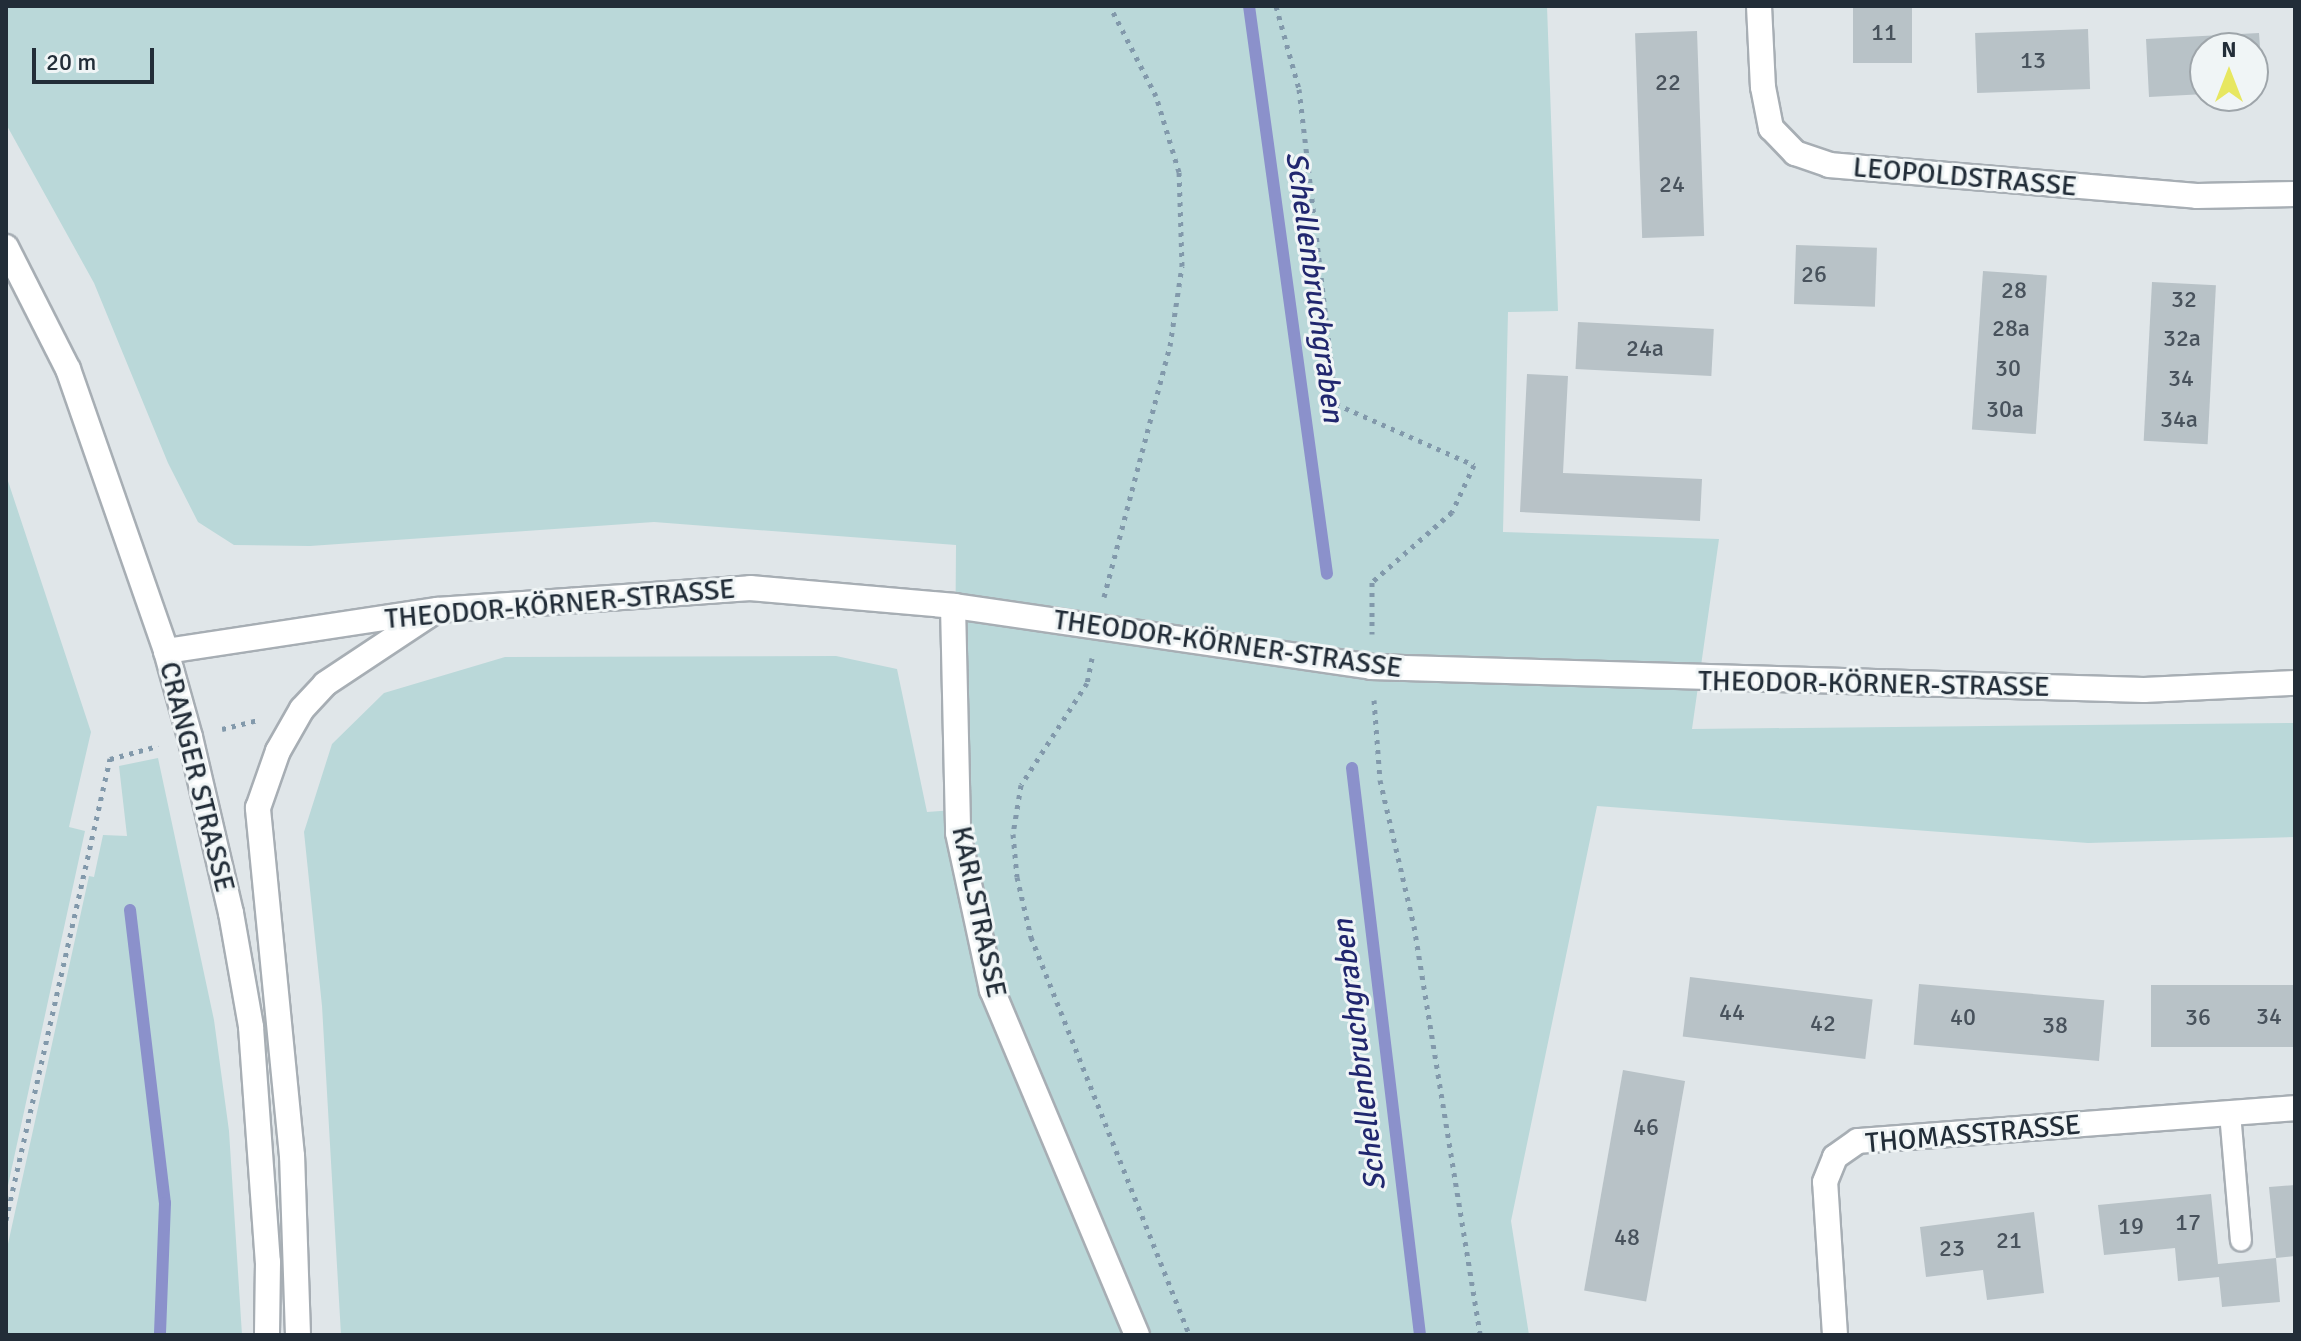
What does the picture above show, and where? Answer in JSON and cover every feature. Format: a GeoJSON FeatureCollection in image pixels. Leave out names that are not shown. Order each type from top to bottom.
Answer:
{"type":"FeatureCollection","features":[{"type":"Feature","properties":{"kind":"main road","name":"LEOPOLDSTRASSE"},"geometry":{"type":"LineString","coordinates":[[1759,6],[1763,87],[1771,128],[1795,153],[1829,165],[2197,196],[2295,194]]}},
{"type":"Feature","properties":{"kind":"main road","name":"CRANGER STRASSE"},"geometry":{"type":"LineString","coordinates":[[6,247],[68,369],[166,651],[190,737],[231,913],[251,1027],[268,1262],[267,1335]]}},
{"type":"Feature","properties":{"kind":"main road","name":"THEODOR-KÖRNER-STRASSE"},"geometry":{"type":"LineString","coordinates":[[166,651],[437,610],[750,588],[953,606],[1353,665],[1488,673],[2144,690],[2295,683]]}},
{"type":"Feature","properties":{"kind":"main road","name":"KARLSTRASSE"},"geometry":{"type":"LineString","coordinates":[[953,606],[958,833],[992,990],[1137,1335]]}},
{"type":"Feature","properties":{"kind":"main road","name":"CRANGER STRASSE"},"geometry":{"type":"LineString","coordinates":[[298,1335],[287,1086],[258,808],[278,751],[302,709],[325,684],[437,610]]}},
{"type":"Feature","properties":{"kind":"main road","name":"THOMASSTRASSE"},"geometry":{"type":"LineString","coordinates":[[1835,1335],[1825,1182],[1835,1157],[1858,1141],[2295,1108]]}},
{"type":"Feature","properties":{"kind":"lane"},"geometry":{"type":"LineString","coordinates":[[2230,1113],[2241,1241]]}},
{"type":"Feature","properties":{"kind":"path"},"geometry":{"type":"LineString","coordinates":[[1110,6],[1156,96],[1179,172],[1182,266],[1170,346],[1097,628],[1087,683],[1021,785],[1013,834],[1017,877],[1031,937],[1189,1335]]}},
{"type":"Feature","properties":{"kind":"path"},"geometry":{"type":"LineString","coordinates":[[6,1220],[110,759],[302,709]]}},
{"type":"Feature","properties":{"kind":"shaded area"},"geometry":{"type":"Polygon","coordinates":[[[6,6],[1547,6],[1558,311],[1508,312],[1503,532],[1719,539],[1692,729],[2295,723],[2295,837],[2088,843],[1597,806],[1511,1221],[1529,1335],[341,1335],[322,1006],[304,832],[332,744],[384,693],[505,657],[836,656],[897,669],[927,812],[954,810],[956,545],[654,522],[310,546],[234,545],[198,522],[168,463],[94,283],[6,124],[6,6]]]}},
{"type":"Feature","properties":{"kind":"shaded area"},"geometry":{"type":"Polygon","coordinates":[[[6,475],[91,732],[69,827],[85,831],[7,1190],[6,475]]]}},
{"type":"Feature","properties":{"kind":"shaded area"},"geometry":{"type":"Polygon","coordinates":[[[158,758],[214,1020],[229,1131],[242,1335],[6,1335],[6,1253],[89,876],[94,877],[103,835],[127,836],[119,766],[158,758]]]}},
{"type":"Feature","properties":{"kind":"building"},"geometry":{"type":"Polygon","coordinates":[[[1853,6],[1912,6],[1912,63],[1853,63],[1853,6]]]}},
{"type":"Feature","properties":{"kind":"building"},"geometry":{"type":"Polygon","coordinates":[[[2088,29],[2090,89],[1977,93],[1975,33],[2088,29]]]}},
{"type":"Feature","properties":{"kind":"building"},"geometry":{"type":"Polygon","coordinates":[[[1697,31],[1704,236],[1642,238],[1635,33],[1697,31]]]}},
{"type":"Feature","properties":{"kind":"building"},"geometry":{"type":"Polygon","coordinates":[[[2189,37],[2189,95],[2149,97],[2146,39],[2189,37]]]}},
{"type":"Feature","properties":{"kind":"building"},"geometry":{"type":"Polygon","coordinates":[[[1796,245],[1877,248],[1875,307],[1794,304],[1796,245]]]}},
{"type":"Feature","properties":{"kind":"building"},"geometry":{"type":"Polygon","coordinates":[[[1983,271],[2047,275],[2036,434],[1972,430],[1983,271]]]}},
{"type":"Feature","properties":{"kind":"building"},"geometry":{"type":"Polygon","coordinates":[[[2152,282],[2216,285],[2208,444],[2144,441],[2152,282]]]}},
{"type":"Feature","properties":{"kind":"building"},"geometry":{"type":"Polygon","coordinates":[[[1578,322],[1714,329],[1711,376],[1576,369],[1578,322]]]}},
{"type":"Feature","properties":{"kind":"building"},"geometry":{"type":"Polygon","coordinates":[[[1527,374],[1568,376],[1563,473],[1702,479],[1700,521],[1520,512],[1527,374]]]}},
{"type":"Feature","properties":{"kind":"building"},"geometry":{"type":"Polygon","coordinates":[[[1690,977],[1873,999],[1865,1059],[1683,1037],[1690,977]]]}},
{"type":"Feature","properties":{"kind":"building"},"geometry":{"type":"Polygon","coordinates":[[[1919,984],[2104,1000],[2099,1061],[1914,1045],[1919,984]]]}},
{"type":"Feature","properties":{"kind":"building"},"geometry":{"type":"Polygon","coordinates":[[[2151,985],[2295,985],[2295,1047],[2151,1047],[2151,985]]]}},
{"type":"Feature","properties":{"kind":"building"},"geometry":{"type":"Polygon","coordinates":[[[1623,1070],[1685,1081],[1646,1302],[1584,1291],[1623,1070]]]}},
{"type":"Feature","properties":{"kind":"building"},"geometry":{"type":"Polygon","coordinates":[[[2295,1185],[2295,1256],[2276,1258],[2269,1187],[2295,1185]]]}},
{"type":"Feature","properties":{"kind":"building"},"geometry":{"type":"Polygon","coordinates":[[[2211,1194],[2218,1264],[2276,1258],[2280,1302],[2222,1307],[2219,1277],[2178,1281],[2175,1248],[2104,1255],[2098,1205],[2211,1194]]]}},
{"type":"Feature","properties":{"kind":"building"},"geometry":{"type":"Polygon","coordinates":[[[2034,1212],[2044,1293],[1987,1300],[1983,1270],[1926,1277],[1920,1227],[2034,1212]]]}},
{"type":"Feature","properties":{"kind":"waterway","name":"Schellenbruchgraben"},"geometry":{"type":"LineString","coordinates":[[1249,6],[1327,574]]}},
{"type":"Feature","properties":{"kind":"waterway","name":"Schellenbruchgraben"},"geometry":{"type":"LineString","coordinates":[[1352,768],[1420,1335]]}},
{"type":"Feature","properties":{"kind":"waterway"},"geometry":{"type":"LineString","coordinates":[[130,910],[165,1203],[160,1335]]}}]}
